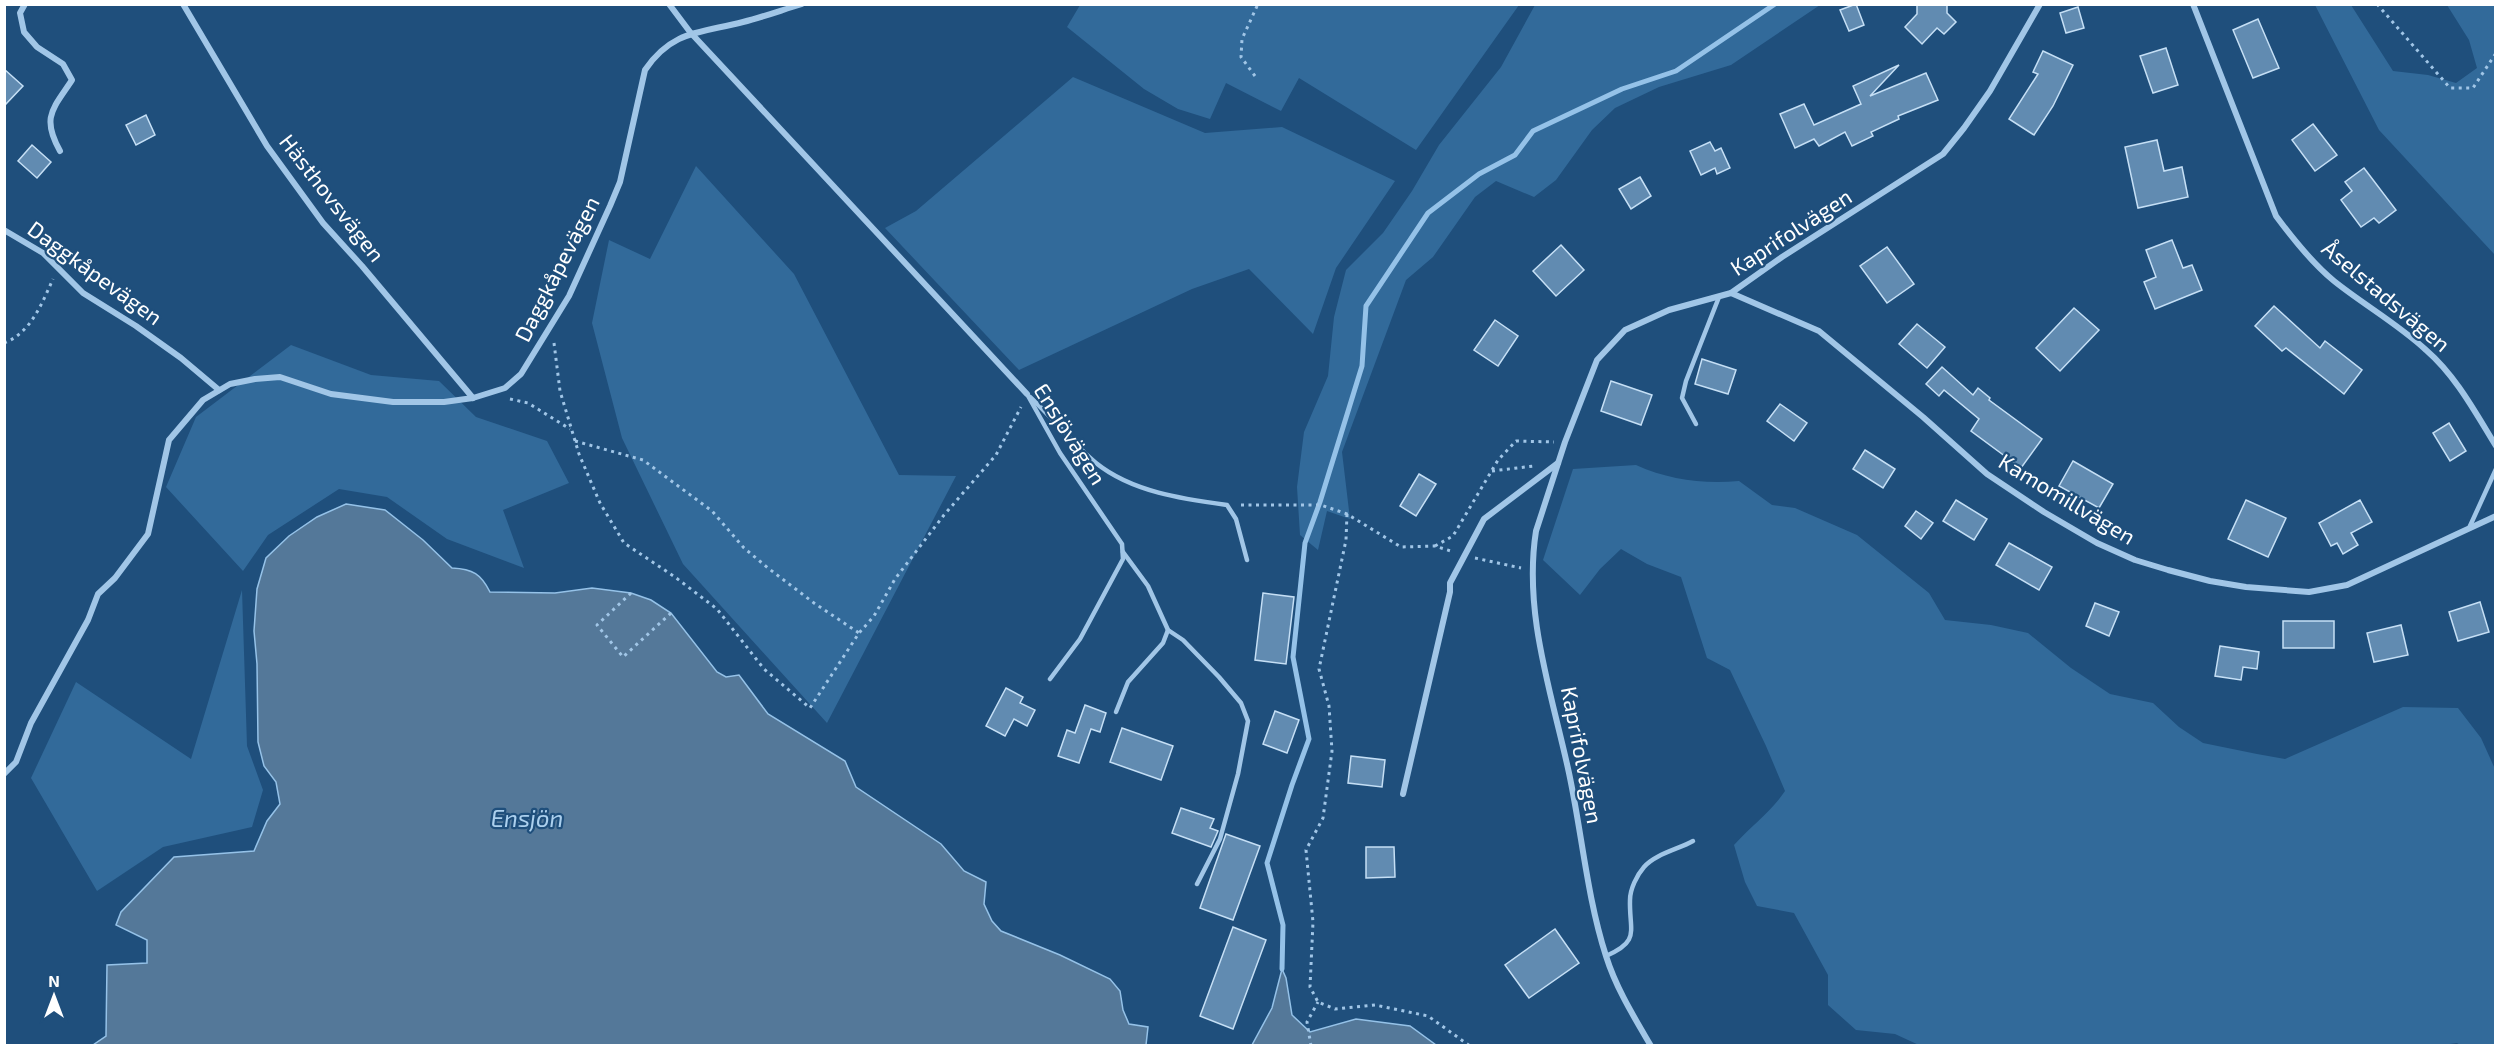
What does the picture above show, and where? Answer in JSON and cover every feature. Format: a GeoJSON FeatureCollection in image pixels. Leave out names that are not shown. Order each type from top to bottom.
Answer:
{"type":"FeatureCollection","features":[{"type":"Feature","properties":{"kind":"street"},"geometry":{"type":"LineString","coordinates":[[25,4],[20,13],[24,32],[37,47],[63,64],[72,80],[54,105],[49,118],[51,135],[60,151]]}},
{"type":"Feature","properties":{"kind":"street","name":"Hästhovsvägen"},"geometry":{"type":"LineString","coordinates":[[183,4],[267,146],[323,223],[385,292],[473,398]]}},
{"type":"Feature","properties":{"kind":"street","name":"Ensjövägen"},"geometry":{"type":"LineString","coordinates":[[669,4],[690,32],[1027,394]]}},
{"type":"Feature","properties":{"kind":"street"},"geometry":{"type":"LineString","coordinates":[[690,32],[744,22],[802,4]]}},
{"type":"Feature","properties":{"kind":"street","name":"Kaprifolvägen"},"geometry":{"type":"LineString","coordinates":[[1651,1046],[1624,1000],[1606,956],[1590,891],[1570,778],[1536,631],[1532,570],[1536,531],[1565,442],[1597,360],[1625,330],[1669,309],[1731,294],[1782,257],[1943,154],[1989,91],[2036,15],[2040,4]]}},
{"type":"Feature","properties":{"kind":"street","name":"Åselstadsvägen"},"geometry":{"type":"LineString","coordinates":[[2193,4],[2276,216],[2289,234],[2334,280],[2426,349],[2463,392],[2496,446]]}},
{"type":"Feature","properties":{"kind":"street","name":"Daggkåpevägen"},"geometry":{"type":"LineString","coordinates":[[4,774],[16,762],[31,723],[88,621],[98,594],[115,578],[148,534],[169,440],[203,400],[238,382],[280,377],[331,394],[393,402],[444,402],[487,395],[505,388],[521,374],[586,260],[620,182],[645,70],[655,54],[690,32]]}},
{"type":"Feature","properties":{"kind":"street","name":"Daggkåpevägen"},"geometry":{"type":"LineString","coordinates":[[4,230],[43,252],[83,292],[181,358],[219,390]]}},
{"type":"Feature","properties":{"kind":"street","name":"Kamomillvägen"},"geometry":{"type":"LineString","coordinates":[[1731,294],[1819,331],[1923,417],[1987,474],[2072,528],[2135,560],[2210,581],[2247,587],[2309,591],[2347,585],[2470,526],[2496,516]]}},
{"type":"Feature","properties":{"kind":"street"},"geometry":{"type":"LineString","coordinates":[[1403,794],[1450,592],[1450,583],[1484,519],[1558,463]]}},
{"type":"Feature","properties":{"kind":"lane"},"geometry":{"type":"LineString","coordinates":[[1696,424],[1682,398],[1686,381],[1719,297]]}},
{"type":"Feature","properties":{"kind":"lane"},"geometry":{"type":"LineString","coordinates":[[1027,394],[1097,464],[1118,477],[1164,494],[1227,505],[1236,519],[1247,560]]}},
{"type":"Feature","properties":{"kind":"lane","name":"Ensjövägen"},"geometry":{"type":"LineString","coordinates":[[1027,394],[1060,453],[1122,544],[1123,552],[1148,586],[1168,630],[1183,640],[1219,677],[1241,703],[1248,721],[1238,774],[1220,839],[1197,884]]}},
{"type":"Feature","properties":{"kind":"lane"},"geometry":{"type":"LineString","coordinates":[[2470,526],[2496,469]]}},
{"type":"Feature","properties":{"kind":"lane"},"geometry":{"type":"LineString","coordinates":[[1050,679],[1080,639],[1123,559],[1123,552]]}},
{"type":"Feature","properties":{"kind":"lane"},"geometry":{"type":"LineString","coordinates":[[1116,712],[1128,682],[1163,643],[1168,630]]}},
{"type":"Feature","properties":{"kind":"lane"},"geometry":{"type":"LineString","coordinates":[[1606,956],[1621,950],[1633,930],[1630,899],[1633,887],[1646,865],[1693,842]]}},
{"type":"Feature","properties":{"kind":"path"},"geometry":{"type":"LineString","coordinates":[[1255,76],[1241,57],[1242,39],[1258,4]]}},
{"type":"Feature","properties":{"kind":"path"},"geometry":{"type":"LineString","coordinates":[[2377,4],[2450,88],[2473,88],[2495,54]]}},
{"type":"Feature","properties":{"kind":"path"},"geometry":{"type":"LineString","coordinates":[[2495,54],[2496,64]]}},
{"type":"Feature","properties":{"kind":"path"},"geometry":{"type":"LineString","coordinates":[[4,343],[11,340],[34,319],[58,268]]}},
{"type":"Feature","properties":{"kind":"path"},"geometry":{"type":"LineString","coordinates":[[551,325],[560,392],[575,441],[600,503],[624,543],[717,609],[764,669],[810,708],[873,616],[895,579],[944,515],[996,455],[1027,394]]}},
{"type":"Feature","properties":{"kind":"path"},"geometry":{"type":"LineString","coordinates":[[487,395],[528,403],[572,430]]}},
{"type":"Feature","properties":{"kind":"path"},"geometry":{"type":"LineString","coordinates":[[575,441],[644,460],[712,511],[744,548],[768,568],[814,603],[860,633]]}},
{"type":"Feature","properties":{"kind":"path"},"geometry":{"type":"LineString","coordinates":[[1435,546],[1453,536],[1491,471],[1516,441],[1565,442]]}},
{"type":"Feature","properties":{"kind":"path"},"geometry":{"type":"LineString","coordinates":[[1491,471],[1558,463]]}},
{"type":"Feature","properties":{"kind":"path"},"geometry":{"type":"LineString","coordinates":[[1227,505],[1321,505],[1347,514],[1401,546],[1435,546],[1532,570]]}},
{"type":"Feature","properties":{"kind":"path"},"geometry":{"type":"LineString","coordinates":[[1347,514],[1346,540],[1319,669],[1329,706],[1332,751],[1323,818],[1306,850],[1313,922],[1310,987],[1318,1002],[1335,1010],[1375,1005],[1428,1016],[1470,1046]]}},
{"type":"Feature","properties":{"kind":"path"},"geometry":{"type":"LineString","coordinates":[[631,593],[597,625],[623,657],[670,613]]}},
{"type":"Feature","properties":{"kind":"path"},"geometry":{"type":"LineString","coordinates":[[1310,1045],[1307,1022],[1318,1002]]}},
{"type":"Feature","properties":{"kind":"shaded area"},"geometry":{"type":"Polygon","coordinates":[[[1081,4],[1519,5],[1416,150],[1299,78],[1281,111],[1226,83],[1210,119],[1178,109],[1144,89],[1067,27],[1081,4]]]}},
{"type":"Feature","properties":{"kind":"shaded area"},"geometry":{"type":"Polygon","coordinates":[[[1535,5],[1820,5],[1731,65],[1659,87],[1615,108],[1592,130],[1556,180],[1534,197],[1496,181],[1475,197],[1433,257],[1406,280],[1342,452],[1350,519],[1327,511],[1318,550],[1300,535],[1297,487],[1304,432],[1328,376],[1334,317],[1346,270],[1383,233],[1412,191],[1439,145],[1501,67],[1535,5]]]}},
{"type":"Feature","properties":{"kind":"shaded area"},"geometry":{"type":"Polygon","coordinates":[[[2315,5],[2351,5],[2393,71],[2428,75],[2456,83],[2477,68],[2469,40],[2447,5],[2495,5],[2495,255],[2379,130],[2315,5]]]}},
{"type":"Feature","properties":{"kind":"shaded area"},"geometry":{"type":"Polygon","coordinates":[[[1073,77],[1205,133],[1282,127],[1395,181],[1336,268],[1313,334],[1249,269],[1192,289],[1019,370],[885,228],[916,211],[1073,77]]]}},
{"type":"Feature","properties":{"kind":"shaded area"},"geometry":{"type":"Polygon","coordinates":[[[696,166],[794,274],[899,475],[956,476],[827,723],[683,564],[622,438],[592,323],[609,240],[650,259],[696,166]]]}},
{"type":"Feature","properties":{"kind":"shaded area"},"geometry":{"type":"Polygon","coordinates":[[[291,345],[371,375],[439,381],[476,417],[547,441],[569,483],[503,510],[524,568],[447,539],[387,497],[339,489],[268,535],[243,571],[166,487],[196,417],[291,345]]]}},
{"type":"Feature","properties":{"kind":"shaded area"},"geometry":{"type":"Polygon","coordinates":[[[1636,465],[1686,480],[1739,481],[1772,505],[1795,508],[1857,535],[1929,593],[1945,620],[1991,625],[2028,633],[2071,668],[2110,694],[2153,703],[2179,727],[2203,743],[2285,759],[2403,707],[2458,708],[2481,738],[2495,769],[2495,1045],[2460,1045],[2457,1043],[2435,1046],[1921,1046],[1895,1034],[1856,1030],[1828,1005],[1828,975],[1794,913],[1757,906],[1745,882],[1734,845],[1774,806],[1785,791],[1730,670],[1707,658],[1681,577],[1647,564],[1621,549],[1600,569],[1580,595],[1543,560],[1573,469],[1636,465]]]}},
{"type":"Feature","properties":{"kind":"shaded area"},"geometry":{"type":"Polygon","coordinates":[[[242,590],[247,746],[263,790],[252,827],[163,847],[97,891],[31,778],[76,682],[191,759],[242,590]]]}},
{"type":"Feature","properties":{"kind":"water","name":"Ensjön"},"geometry":{"type":"Polygon","coordinates":[[[346,504],[385,510],[423,540],[452,568],[471,571],[480,577],[490,592],[555,593],[592,588],[631,593],[651,600],[671,613],[717,672],[726,677],[739,675],[768,714],[845,761],[856,787],[941,844],[964,871],[986,882],[984,904],[992,921],[1001,931],[1060,955],[1110,979],[1120,991],[1123,1010],[1129,1024],[1148,1027],[1146,1045],[93,1045],[106,1036],[107,965],[147,963],[147,940],[116,925],[121,912],[174,857],[254,851],[267,821],[280,804],[276,782],[264,766],[258,742],[257,664],[254,631],[257,589],[266,558],[289,536],[317,517],[346,504]]]}},
{"type":"Feature","properties":{"kind":"water"},"geometry":{"type":"Polygon","coordinates":[[[1282,969],[1286,978],[1292,1015],[1310,1032],[1356,1019],[1410,1026],[1436,1045],[1252,1045],[1272,1008],[1282,969]]]}},
{"type":"Feature","properties":{"kind":"building"},"geometry":{"type":"Polygon","coordinates":[[[1856,4],[1864,25],[1849,31],[1840,10],[1856,4]]]}},
{"type":"Feature","properties":{"kind":"building"},"geometry":{"type":"Polygon","coordinates":[[[1917,4],[1947,4],[1947,13],[1956,22],[1944,34],[1937,28],[1922,44],[1905,27],[1917,14],[1917,4]]]}},
{"type":"Feature","properties":{"kind":"building"},"geometry":{"type":"Polygon","coordinates":[[[2078,7],[2084,28],[2066,33],[2060,13],[2078,7]]]}},
{"type":"Feature","properties":{"kind":"building"},"geometry":{"type":"Polygon","coordinates":[[[2258,19],[2279,68],[2253,78],[2233,30],[2258,19]]]}},
{"type":"Feature","properties":{"kind":"building"},"geometry":{"type":"Polygon","coordinates":[[[2166,48],[2178,85],[2153,93],[2140,56],[2166,48]]]}},
{"type":"Feature","properties":{"kind":"building"},"geometry":{"type":"Polygon","coordinates":[[[2043,51],[2073,65],[2053,106],[2034,135],[2009,119],[2038,74],[2033,72],[2043,51]]]}},
{"type":"Feature","properties":{"kind":"building"},"geometry":{"type":"Polygon","coordinates":[[[1899,65],[1870,96],[1926,73],[1938,100],[1898,116],[1899,119],[1871,132],[1873,136],[1852,146],[1845,132],[1819,146],[1814,139],[1795,148],[1780,114],[1804,104],[1814,125],[1861,104],[1853,86],[1899,65]]]}},
{"type":"Feature","properties":{"kind":"building"},"geometry":{"type":"Polygon","coordinates":[[[4,69],[23,86],[4,106],[4,69]]]}},
{"type":"Feature","properties":{"kind":"building"},"geometry":{"type":"Polygon","coordinates":[[[146,115],[155,135],[136,145],[126,125],[146,115]]]}},
{"type":"Feature","properties":{"kind":"building"},"geometry":{"type":"Polygon","coordinates":[[[2313,124],[2337,155],[2315,171],[2292,140],[2313,124]]]}},
{"type":"Feature","properties":{"kind":"building"},"geometry":{"type":"Polygon","coordinates":[[[2157,140],[2164,171],[2182,167],[2188,197],[2138,208],[2125,147],[2157,140]]]}},
{"type":"Feature","properties":{"kind":"building"},"geometry":{"type":"Polygon","coordinates":[[[1710,142],[1715,151],[1721,148],[1730,168],[1717,174],[1715,168],[1701,175],[1690,151],[1710,142]]]}},
{"type":"Feature","properties":{"kind":"building"},"geometry":{"type":"Polygon","coordinates":[[[32,145],[51,162],[37,178],[18,161],[32,145]]]}},
{"type":"Feature","properties":{"kind":"building"},"geometry":{"type":"Polygon","coordinates":[[[2364,168],[2396,210],[2379,223],[2374,218],[2361,227],[2341,200],[2352,191],[2345,182],[2364,168]]]}},
{"type":"Feature","properties":{"kind":"building"},"geometry":{"type":"Polygon","coordinates":[[[1640,177],[1651,196],[1631,209],[1619,189],[1640,177]]]}},
{"type":"Feature","properties":{"kind":"building"},"geometry":{"type":"Polygon","coordinates":[[[2172,240],[2183,268],[2192,265],[2202,290],[2155,309],[2144,282],[2156,277],[2146,250],[2172,240]]]}},
{"type":"Feature","properties":{"kind":"building"},"geometry":{"type":"Polygon","coordinates":[[[1561,245],[1584,270],[1556,296],[1533,271],[1561,245]]]}},
{"type":"Feature","properties":{"kind":"building"},"geometry":{"type":"Polygon","coordinates":[[[1887,247],[1914,284],[1887,303],[1860,266],[1887,247]]]}},
{"type":"Feature","properties":{"kind":"building"},"geometry":{"type":"Polygon","coordinates":[[[2274,306],[2320,348],[2325,341],[2362,370],[2344,394],[2286,348],[2282,351],[2255,326],[2274,306]]]}},
{"type":"Feature","properties":{"kind":"building"},"geometry":{"type":"Polygon","coordinates":[[[2074,308],[2099,330],[2060,371],[2036,348],[2074,308]]]}},
{"type":"Feature","properties":{"kind":"building"},"geometry":{"type":"Polygon","coordinates":[[[1495,320],[1518,336],[1498,366],[1474,350],[1495,320]]]}},
{"type":"Feature","properties":{"kind":"building"},"geometry":{"type":"Polygon","coordinates":[[[1917,324],[1945,347],[1927,368],[1899,344],[1917,324]]]}},
{"type":"Feature","properties":{"kind":"building"},"geometry":{"type":"Polygon","coordinates":[[[1702,359],[1736,370],[1728,394],[1695,384],[1702,359]]]}},
{"type":"Feature","properties":{"kind":"building"},"geometry":{"type":"Polygon","coordinates":[[[1942,367],[1973,395],[1978,388],[1990,398],[1989,400],[2042,439],[2021,468],[1971,431],[1979,419],[1944,390],[1939,396],[1926,384],[1942,367]]]}},
{"type":"Feature","properties":{"kind":"building"},"geometry":{"type":"Polygon","coordinates":[[[1611,381],[1652,395],[1641,425],[1601,411],[1611,381]]]}},
{"type":"Feature","properties":{"kind":"building"},"geometry":{"type":"Polygon","coordinates":[[[1780,404],[1807,423],[1794,441],[1767,421],[1780,404]]]}},
{"type":"Feature","properties":{"kind":"building"},"geometry":{"type":"Polygon","coordinates":[[[2449,423],[2466,451],[2450,461],[2433,433],[2449,423]]]}},
{"type":"Feature","properties":{"kind":"building"},"geometry":{"type":"Polygon","coordinates":[[[1865,450],[1895,469],[1883,488],[1853,469],[1865,450]]]}},
{"type":"Feature","properties":{"kind":"building"},"geometry":{"type":"Polygon","coordinates":[[[2073,461],[2113,484],[2099,508],[2059,486],[2073,461]]]}},
{"type":"Feature","properties":{"kind":"building"},"geometry":{"type":"Polygon","coordinates":[[[1419,474],[1436,484],[1416,516],[1400,506],[1419,474]]]}},
{"type":"Feature","properties":{"kind":"building"},"geometry":{"type":"Polygon","coordinates":[[[1956,500],[1987,519],[1974,540],[1943,521],[1956,500]]]}},
{"type":"Feature","properties":{"kind":"building"},"geometry":{"type":"Polygon","coordinates":[[[2246,500],[2286,518],[2268,557],[2228,539],[2246,500]]]}},
{"type":"Feature","properties":{"kind":"building"},"geometry":{"type":"Polygon","coordinates":[[[2360,500],[2372,522],[2351,533],[2358,545],[2343,554],[2337,543],[2331,546],[2319,523],[2360,500]]]}},
{"type":"Feature","properties":{"kind":"building"},"geometry":{"type":"Polygon","coordinates":[[[1916,511],[1933,523],[1921,539],[1905,526],[1916,511]]]}},
{"type":"Feature","properties":{"kind":"building"},"geometry":{"type":"Polygon","coordinates":[[[2009,543],[2052,567],[2039,590],[1996,565],[2009,543]]]}},
{"type":"Feature","properties":{"kind":"building"},"geometry":{"type":"Polygon","coordinates":[[[1263,593],[1294,597],[1286,664],[1255,660],[1263,593]]]}},
{"type":"Feature","properties":{"kind":"building"},"geometry":{"type":"Polygon","coordinates":[[[2480,602],[2489,632],[2458,641],[2449,612],[2480,602]]]}},
{"type":"Feature","properties":{"kind":"building"},"geometry":{"type":"Polygon","coordinates":[[[2095,603],[2119,612],[2109,636],[2086,626],[2095,603]]]}},
{"type":"Feature","properties":{"kind":"building"},"geometry":{"type":"Polygon","coordinates":[[[2283,621],[2334,621],[2334,648],[2283,648],[2283,621]]]}},
{"type":"Feature","properties":{"kind":"building"},"geometry":{"type":"Polygon","coordinates":[[[2401,625],[2408,655],[2374,662],[2367,633],[2401,625]]]}},
{"type":"Feature","properties":{"kind":"building"},"geometry":{"type":"Polygon","coordinates":[[[2220,646],[2259,652],[2257,669],[2243,667],[2241,680],[2215,676],[2220,646]]]}},
{"type":"Feature","properties":{"kind":"building"},"geometry":{"type":"Polygon","coordinates":[[[1006,688],[1023,697],[1020,703],[1035,710],[1027,726],[1014,719],[1005,736],[986,726],[1006,688]]]}},
{"type":"Feature","properties":{"kind":"building"},"geometry":{"type":"Polygon","coordinates":[[[1085,705],[1106,713],[1100,732],[1091,729],[1079,763],[1058,756],[1067,730],[1075,733],[1085,705]]]}},
{"type":"Feature","properties":{"kind":"building"},"geometry":{"type":"Polygon","coordinates":[[[1275,711],[1299,720],[1287,753],[1263,744],[1275,711]]]}},
{"type":"Feature","properties":{"kind":"building"},"geometry":{"type":"Polygon","coordinates":[[[1122,728],[1173,746],[1161,780],[1110,762],[1122,728]]]}},
{"type":"Feature","properties":{"kind":"building"},"geometry":{"type":"Polygon","coordinates":[[[1351,756],[1385,760],[1382,787],[1348,783],[1351,756]]]}},
{"type":"Feature","properties":{"kind":"building"},"geometry":{"type":"Polygon","coordinates":[[[1181,808],[1214,819],[1210,828],[1218,831],[1211,847],[1172,833],[1181,808]]]}},
{"type":"Feature","properties":{"kind":"building"},"geometry":{"type":"Polygon","coordinates":[[[1226,834],[1260,846],[1233,920],[1200,908],[1226,834]]]}},
{"type":"Feature","properties":{"kind":"building"},"geometry":{"type":"Polygon","coordinates":[[[1366,847],[1394,847],[1395,877],[1366,878],[1366,847]]]}},
{"type":"Feature","properties":{"kind":"building"},"geometry":{"type":"Polygon","coordinates":[[[1233,927],[1266,940],[1233,1029],[1200,1016],[1233,927]]]}},
{"type":"Feature","properties":{"kind":"building"},"geometry":{"type":"Polygon","coordinates":[[[1555,929],[1579,963],[1529,998],[1505,965],[1555,929]]]}},
{"type":"Feature","properties":{"kind":"waterway"},"geometry":{"type":"LineString","coordinates":[[1282,969],[1283,925],[1267,863],[1309,739],[1293,657],[1305,543],[1362,366],[1366,306],[1428,213],[1479,174],[1515,155],[1533,131],[1622,89],[1676,71],[1775,4]]}}]}
